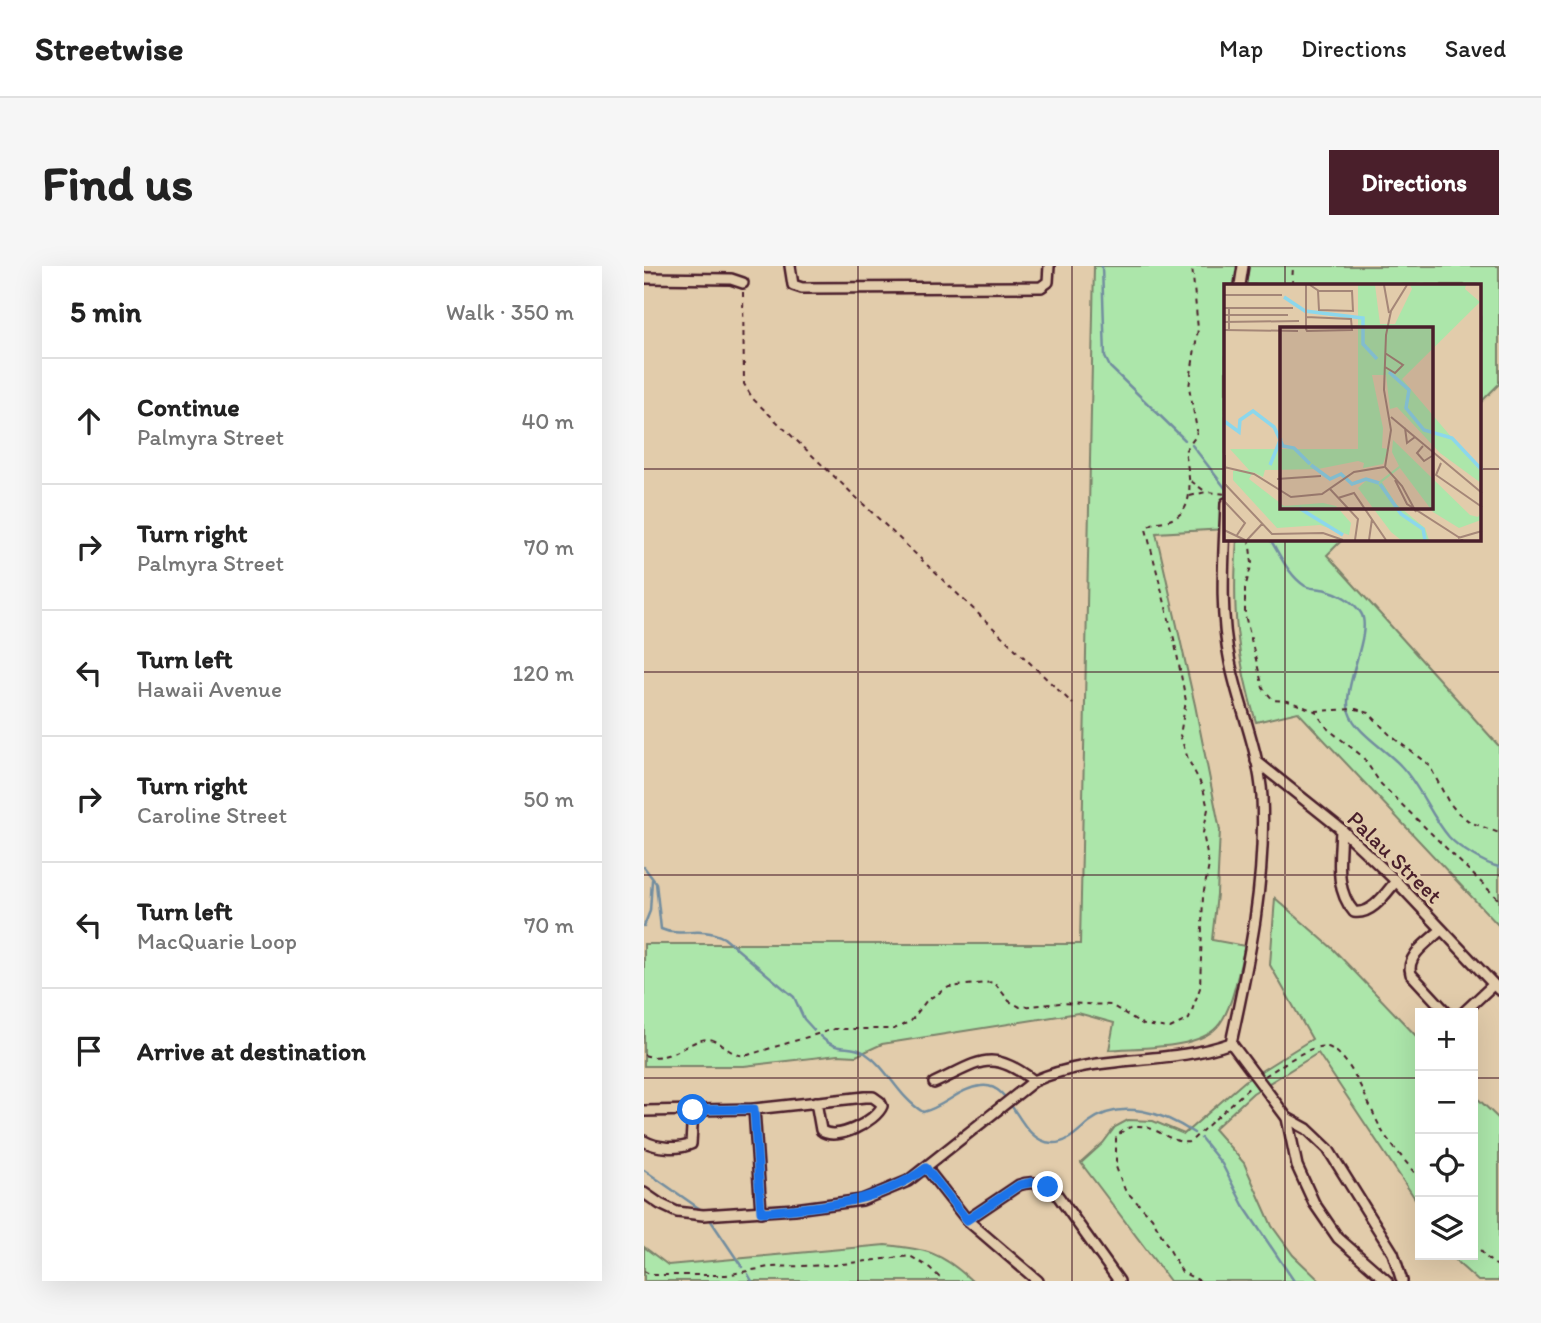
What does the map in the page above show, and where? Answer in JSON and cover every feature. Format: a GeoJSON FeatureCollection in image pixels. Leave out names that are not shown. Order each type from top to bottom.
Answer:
{"type":"FeatureCollection","features":[{"type":"Feature","properties":{"kind":"street"},"geometry":{"type":"LineString","coordinates":[[649,266],[646,278],[730,279],[743,284]]}},
{"type":"Feature","properties":{"kind":"street"},"geometry":{"type":"LineString","coordinates":[[790,266],[793,285],[802,288],[1041,287],[1048,282],[1049,266]]}},
{"type":"Feature","properties":{"kind":"street"},"geometry":{"type":"LineString","coordinates":[[1240,284],[1243,266]]}},
{"type":"Feature","properties":{"kind":"street"},"geometry":{"type":"LineString","coordinates":[[1225,541],[1225,631],[1230,664],[1256,761],[1263,837],[1256,925],[1231,1043],[1287,1118],[1297,1166],[1314,1203],[1338,1238],[1387,1281]]}},
{"type":"Feature","properties":{"kind":"street","name":"Palau Street"},"geometry":{"type":"LineString","coordinates":[[1256,761],[1340,829],[1396,881],[1496,987]]}},
{"type":"Feature","properties":{"kind":"street"},"geometry":{"type":"LineString","coordinates":[[1340,829],[1340,886],[1345,902],[1354,912],[1362,913],[1368,910],[1396,881]]}},
{"type":"Feature","properties":{"kind":"street"},"geometry":{"type":"LineString","coordinates":[[1441,929],[1411,959],[1409,967],[1411,974],[1442,1008]]}},
{"type":"Feature","properties":{"kind":"street"},"geometry":{"type":"LineString","coordinates":[[1469,1008],[1496,987]]}},
{"type":"Feature","properties":{"kind":"street"},"geometry":{"type":"LineString","coordinates":[[644,1193],[677,1212],[703,1215],[837,1205],[862,1200],[908,1181],[1034,1081],[1056,1071],[1077,1066],[1188,1056],[1231,1043]]}},
{"type":"Feature","properties":{"kind":"street"},"geometry":{"type":"LineString","coordinates":[[934,1083],[991,1059],[1008,1063],[1034,1081]]}},
{"type":"Feature","properties":{"kind":"street"},"geometry":{"type":"LineString","coordinates":[[644,1111],[754,1109],[816,1102],[873,1097],[882,1106],[873,1118],[831,1136],[821,1130],[816,1102]]}},
{"type":"Feature","properties":{"kind":"street"},"geometry":{"type":"LineString","coordinates":[[754,1109],[761,1212]]}},
{"type":"Feature","properties":{"kind":"street"},"geometry":{"type":"LineString","coordinates":[[644,1141],[657,1146],[684,1147],[691,1144],[693,1110]]}},
{"type":"Feature","properties":{"kind":"street"},"geometry":{"type":"LineString","coordinates":[[1287,1118],[1307,1129],[1328,1149],[1393,1253],[1402,1281]]}},
{"type":"Feature","properties":{"kind":"street"},"geometry":{"type":"LineString","coordinates":[[926,1168],[967,1220],[1038,1281]]}},
{"type":"Feature","properties":{"kind":"street"},"geometry":{"type":"LineString","coordinates":[[967,1220],[1019,1185],[1026,1182],[1041,1184],[1056,1193],[1119,1281]]}},
{"type":"Feature","properties":{"kind":"path"},"geometry":{"type":"LineString","coordinates":[[644,1055],[651,1058],[671,1054],[706,1039],[718,1042],[736,1054],[748,1055],[834,1029],[894,1028],[911,1021],[927,1000],[949,987],[994,982],[1009,1001],[1020,1007],[1060,1003],[1111,1005],[1144,1025],[1170,1028],[1189,1019],[1200,988],[1203,896],[1209,865],[1203,833],[1208,808],[1203,788],[1188,759],[1181,735],[1186,701],[1174,639],[1146,528],[1153,523],[1177,516],[1189,496],[1190,481],[1185,451],[1197,433],[1189,387],[1198,329],[1192,266]]}},
{"type":"Feature","properties":{"kind":"path"},"geometry":{"type":"LineString","coordinates":[[1292,284],[1293,266]]}},
{"type":"Feature","properties":{"kind":"path"},"geometry":{"type":"LineString","coordinates":[[743,284],[744,384],[753,400],[1073,704]]}},
{"type":"Feature","properties":{"kind":"path"},"geometry":{"type":"LineString","coordinates":[[1190,481],[1206,492]]}},
{"type":"Feature","properties":{"kind":"path"},"geometry":{"type":"LineString","coordinates":[[1189,496],[1206,492],[1224,494]]}},
{"type":"Feature","properties":{"kind":"path"},"geometry":{"type":"LineString","coordinates":[[1249,541],[1252,563],[1244,601],[1248,632],[1263,688],[1273,700],[1288,701],[1315,711],[1356,709],[1369,713],[1391,736],[1429,765],[1448,801],[1457,812],[1470,822],[1499,832]]}},
{"type":"Feature","properties":{"kind":"path"},"geometry":{"type":"LineString","coordinates":[[1315,711],[1328,729],[1362,756],[1381,784],[1424,829],[1499,900]]}},
{"type":"Feature","properties":{"kind":"path"},"geometry":{"type":"LineString","coordinates":[[1493,893],[1499,893]]}},
{"type":"Feature","properties":{"kind":"path"},"geometry":{"type":"LineString","coordinates":[[1200,1281],[1182,1272],[1152,1218],[1125,1190],[1116,1167],[1116,1137],[1123,1130],[1134,1126],[1145,1127],[1183,1142],[1190,1142],[1247,1087],[1301,1054],[1319,1047],[1328,1047],[1338,1054],[1360,1083],[1385,1135],[1415,1174]]}},
{"type":"Feature","properties":{"kind":"path"},"geometry":{"type":"LineString","coordinates":[[1478,1247],[1492,1264],[1499,1266]]}},
{"type":"Feature","properties":{"kind":"path"},"geometry":{"type":"LineString","coordinates":[[644,1271],[651,1275],[726,1275],[769,1267],[834,1265],[910,1256],[930,1268],[943,1281]]}},
{"type":"Feature","properties":{"kind":"green space"},"geometry":{"type":"Polygon","coordinates":[[[1094,266],[1499,266],[1499,384],[1482,401],[1482,284],[1224,284],[1224,529],[1156,533],[1220,830],[1212,940],[1245,946],[1231,1000],[1223,1020],[1217,1027],[1208,1034],[1181,1044],[1109,1050],[1114,1023],[1078,1013],[882,1044],[856,1056],[838,1055],[744,1066],[644,1066],[644,944],[1080,944],[1094,266]]]}},
{"type":"Feature","properties":{"kind":"green space"},"geometry":{"type":"Polygon","coordinates":[[[1237,541],[1341,541],[1327,555],[1499,746],[1499,926],[1298,712],[1256,722],[1240,653],[1235,587],[1237,541]]]}},
{"type":"Feature","properties":{"kind":"green space"},"geometry":{"type":"Polygon","coordinates":[[[1275,898],[1332,948],[1415,1035],[1415,1198],[1318,1053],[1253,1093],[1214,1129],[1244,1163],[1272,1226],[1293,1255],[1320,1281],[1170,1281],[1081,1163],[1103,1143],[1115,1127],[1128,1120],[1153,1121],[1184,1134],[1245,1081],[1312,1039],[1270,965],[1275,898]]]}},
{"type":"Feature","properties":{"kind":"green space"},"geometry":{"type":"Polygon","coordinates":[[[1478,1099],[1499,1119],[1499,1281],[1478,1281],[1456,1260],[1478,1260],[1478,1099]]]}},
{"type":"Feature","properties":{"kind":"green space"},"geometry":{"type":"Polygon","coordinates":[[[885,1245],[933,1254],[972,1281],[644,1281],[644,1247],[668,1265],[885,1245]]]}},
{"type":"Feature","properties":{"kind":"waterway"},"geometry":{"type":"LineString","coordinates":[[1102,266],[1105,357],[1110,367],[1185,440]]}},
{"type":"Feature","properties":{"kind":"waterway"},"geometry":{"type":"LineString","coordinates":[[1192,445],[1224,486]]}},
{"type":"Feature","properties":{"kind":"waterway"},"geometry":{"type":"LineString","coordinates":[[1271,541],[1299,582],[1307,587],[1331,591],[1354,605],[1361,613],[1363,633],[1348,701],[1352,719],[1408,774],[1449,837],[1472,855],[1499,867]]}},
{"type":"Feature","properties":{"kind":"waterway"},"geometry":{"type":"LineString","coordinates":[[644,867],[656,883],[661,929],[707,932],[724,938],[794,997],[804,1019],[814,1030]]}},
{"type":"Feature","properties":{"kind":"waterway"},"geometry":{"type":"LineString","coordinates":[[644,926],[650,911],[652,880]]}},
{"type":"Feature","properties":{"kind":"waterway"},"geometry":{"type":"LineString","coordinates":[[820,1036],[832,1045],[865,1053],[880,1066],[907,1099],[923,1112],[966,1090],[981,1086],[992,1087],[1001,1093],[1031,1133],[1040,1140],[1052,1143],[1067,1139],[1101,1115],[1128,1110],[1156,1114],[1194,1133]]}},
{"type":"Feature","properties":{"kind":"waterway"},"geometry":{"type":"LineString","coordinates":[[1201,1138],[1222,1164],[1243,1205],[1294,1281]]}},
{"type":"Feature","properties":{"kind":"waterway"},"geometry":{"type":"LineString","coordinates":[[644,1170],[700,1209]]}},
{"type":"Feature","properties":{"kind":"waterway"},"geometry":{"type":"LineString","coordinates":[[711,1221],[742,1267]]}},
{"type":"Feature","properties":{"kind":"waterway"},"geometry":{"type":"LineString","coordinates":[[748,1274],[752,1281]]}},
{"type":"Feature","properties":{"kind":"route"},"geometry":{"type":"LineString","coordinates":[[693,1110],[754,1109],[761,1212],[862,1200],[908,1181],[926,1168],[967,1220],[1011,1189],[1026,1182],[1048,1187]]}}]}
